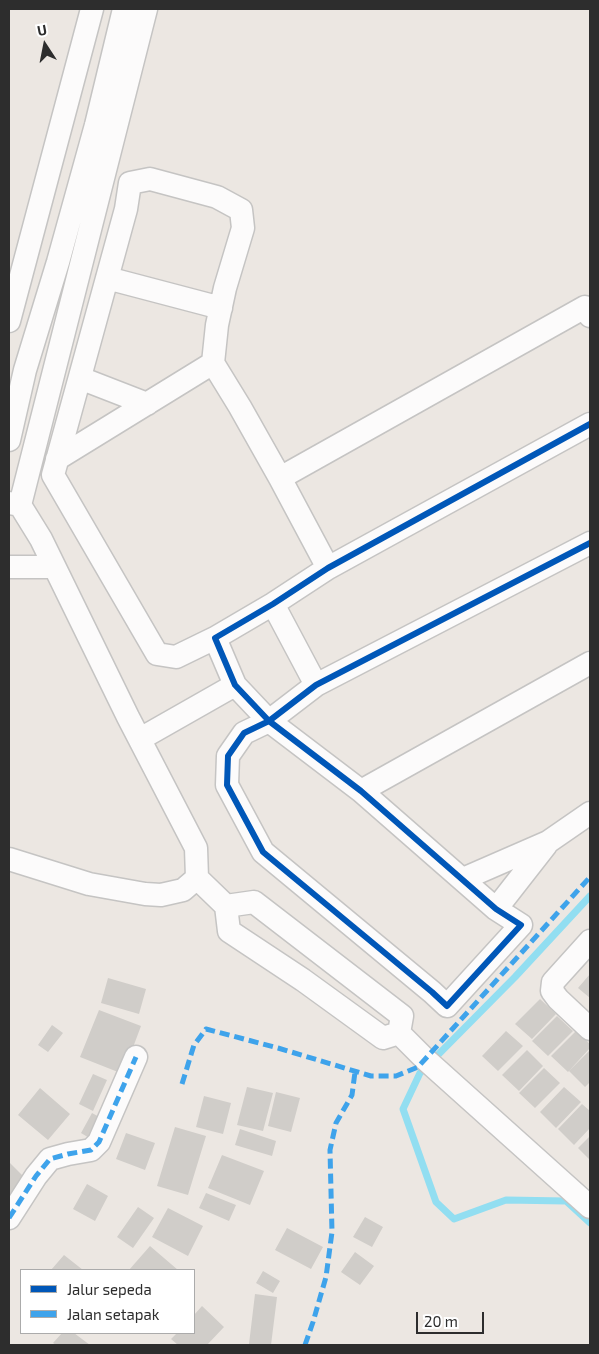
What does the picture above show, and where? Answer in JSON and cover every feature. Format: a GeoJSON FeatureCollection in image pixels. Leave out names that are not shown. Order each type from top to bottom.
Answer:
{"type":"FeatureCollection","features":[{"type":"Feature","properties":{"kind":"street"},"geometry":{"type":"LineString","coordinates":[[9,321],[92,9]]}},
{"type":"Feature","properties":{"kind":"street"},"geometry":{"type":"LineString","coordinates":[[9,440],[25,370],[58,262],[96,125],[124,9]]}},
{"type":"Feature","properties":{"kind":"street"},"geometry":{"type":"LineString","coordinates":[[146,9],[14,504],[42,539],[54,567],[196,848],[198,878],[226,906],[229,930],[384,1038],[406,1040],[590,1207]]}},
{"type":"Feature","properties":{"kind":"street"},"geometry":{"type":"LineString","coordinates":[[328,568],[280,478],[213,363],[217,325],[225,288],[244,228],[241,210],[217,197],[150,179],[130,182],[126,209],[53,475],[157,654],[176,657],[215,638],[273,604],[328,568],[590,424]]}},
{"type":"Feature","properties":{"kind":"street"},"geometry":{"type":"LineString","coordinates":[[107,278],[221,308]]}},
{"type":"Feature","properties":{"kind":"street"},"geometry":{"type":"LineString","coordinates":[[280,478],[585,307],[590,316]]}},
{"type":"Feature","properties":{"kind":"street"},"geometry":{"type":"LineString","coordinates":[[57,459],[213,363]]}},
{"type":"Feature","properties":{"kind":"street"},"geometry":{"type":"LineString","coordinates":[[80,378],[147,404]]}},
{"type":"Feature","properties":{"kind":"street"},"geometry":{"type":"LineString","coordinates":[[215,638],[234,684],[269,721],[361,790],[496,909],[521,925],[448,1006],[262,852],[227,785],[228,756],[244,733],[269,721],[316,685],[590,543]]}},
{"type":"Feature","properties":{"kind":"street"},"geometry":{"type":"LineString","coordinates":[[9,566],[54,567]]}},
{"type":"Feature","properties":{"kind":"street"},"geometry":{"type":"LineString","coordinates":[[273,604],[316,685]]}},
{"type":"Feature","properties":{"kind":"street"},"geometry":{"type":"LineString","coordinates":[[361,790],[590,663]]}},
{"type":"Feature","properties":{"kind":"street"},"geometry":{"type":"LineString","coordinates":[[140,739],[234,684]]}},
{"type":"Feature","properties":{"kind":"street"},"geometry":{"type":"LineString","coordinates":[[463,879],[548,842],[590,813]]}},
{"type":"Feature","properties":{"kind":"street"},"geometry":{"type":"LineString","coordinates":[[496,909],[548,842]]}},
{"type":"Feature","properties":{"kind":"street"},"geometry":{"type":"LineString","coordinates":[[9,859],[88,884],[145,894],[161,895],[183,890],[198,878]]}},
{"type":"Feature","properties":{"kind":"street"},"geometry":{"type":"LineString","coordinates":[[226,906],[254,902],[402,1016],[406,1040]]}},
{"type":"Feature","properties":{"kind":"street"},"geometry":{"type":"LineString","coordinates":[[590,941],[553,982],[552,991],[590,1029]]}},
{"type":"Feature","properties":{"kind":"street"},"geometry":{"type":"LineString","coordinates":[[9,1218],[36,1176],[50,1159],[91,1150],[99,1142],[136,1057]]}},
{"type":"Feature","properties":{"kind":"building"},"geometry":{"type":"Polygon","coordinates":[[[590,974],[590,998],[578,988],[590,974]]]}},
{"type":"Feature","properties":{"kind":"building"},"geometry":{"type":"Polygon","coordinates":[[[108,978],[146,989],[139,1014],[101,1003],[108,978]]]}},
{"type":"Feature","properties":{"kind":"building"},"geometry":{"type":"Polygon","coordinates":[[[540,999],[556,1014],[532,1039],[515,1024],[540,999]]]}},
{"type":"Feature","properties":{"kind":"building"},"geometry":{"type":"Polygon","coordinates":[[[99,1010],[141,1026],[123,1074],[80,1057],[99,1010]]]}},
{"type":"Feature","properties":{"kind":"building"},"geometry":{"type":"Polygon","coordinates":[[[557,1016],[573,1031],[548,1056],[532,1041],[557,1016]]]}},
{"type":"Feature","properties":{"kind":"building"},"geometry":{"type":"Polygon","coordinates":[[[52,1025],[63,1033],[48,1052],[38,1045],[52,1025]]]}},
{"type":"Feature","properties":{"kind":"building"},"geometry":{"type":"Polygon","coordinates":[[[506,1031],[523,1046],[498,1071],[482,1056],[506,1031]]]}},
{"type":"Feature","properties":{"kind":"building"},"geometry":{"type":"Polygon","coordinates":[[[576,1031],[590,1044],[590,1048],[568,1072],[551,1056],[576,1031]]]}},
{"type":"Feature","properties":{"kind":"building"},"geometry":{"type":"Polygon","coordinates":[[[527,1050],[543,1066],[519,1091],[502,1075],[527,1050]]]}},
{"type":"Feature","properties":{"kind":"building"},"geometry":{"type":"Polygon","coordinates":[[[590,1050],[590,1082],[585,1087],[569,1071],[590,1050]]]}},
{"type":"Feature","properties":{"kind":"building"},"geometry":{"type":"Polygon","coordinates":[[[544,1068],[560,1083],[535,1108],[519,1093],[544,1068]]]}},
{"type":"Feature","properties":{"kind":"building"},"geometry":{"type":"Polygon","coordinates":[[[93,1074],[107,1080],[93,1111],[79,1104],[93,1074]]]}},
{"type":"Feature","properties":{"kind":"building"},"geometry":{"type":"Polygon","coordinates":[[[247,1087],[273,1093],[263,1131],[237,1125],[247,1087]]]}},
{"type":"Feature","properties":{"kind":"building"},"geometry":{"type":"Polygon","coordinates":[[[564,1087],[581,1102],[556,1128],[540,1112],[564,1087]]]}},
{"type":"Feature","properties":{"kind":"building"},"geometry":{"type":"Polygon","coordinates":[[[40,1088],[70,1114],[48,1140],[18,1115],[40,1088]]]}},
{"type":"Feature","properties":{"kind":"building"},"geometry":{"type":"Polygon","coordinates":[[[276,1092],[300,1098],[291,1132],[268,1126],[276,1092]]]}},
{"type":"Feature","properties":{"kind":"building"},"geometry":{"type":"Polygon","coordinates":[[[204,1096],[231,1103],[223,1134],[196,1127],[204,1096]]]}},
{"type":"Feature","properties":{"kind":"building"},"geometry":{"type":"Polygon","coordinates":[[[582,1104],[590,1111],[590,1128],[574,1145],[558,1129],[582,1104]]]}},
{"type":"Feature","properties":{"kind":"building"},"geometry":{"type":"Polygon","coordinates":[[[92,1113],[103,1119],[91,1139],[81,1133],[92,1113]]]}},
{"type":"Feature","properties":{"kind":"building"},"geometry":{"type":"Polygon","coordinates":[[[175,1127],[206,1136],[188,1195],[157,1186],[175,1127]]]}},
{"type":"Feature","properties":{"kind":"building"},"geometry":{"type":"Polygon","coordinates":[[[240,1129],[276,1141],[272,1156],[235,1145],[240,1129]]]}},
{"type":"Feature","properties":{"kind":"building"},"geometry":{"type":"Polygon","coordinates":[[[126,1133],[155,1143],[145,1170],[116,1159],[126,1133]]]}},
{"type":"Feature","properties":{"kind":"building"},"geometry":{"type":"Polygon","coordinates":[[[590,1136],[590,1160],[578,1148],[590,1136]]]}},
{"type":"Feature","properties":{"kind":"building"},"geometry":{"type":"Polygon","coordinates":[[[222,1155],[264,1171],[250,1205],[208,1188],[222,1155]]]}},
{"type":"Feature","properties":{"kind":"building"},"geometry":{"type":"Polygon","coordinates":[[[9,1162],[26,1179],[9,1196],[9,1162]]]}},
{"type":"Feature","properties":{"kind":"building"},"geometry":{"type":"Polygon","coordinates":[[[87,1184],[108,1196],[95,1221],[73,1209],[87,1184]]]}},
{"type":"Feature","properties":{"kind":"building"},"geometry":{"type":"Polygon","coordinates":[[[206,1193],[236,1205],[229,1221],[199,1208],[206,1193]]]}},
{"type":"Feature","properties":{"kind":"building"},"geometry":{"type":"Polygon","coordinates":[[[138,1207],[154,1218],[133,1248],[117,1237],[138,1207]]]}},
{"type":"Feature","properties":{"kind":"building"},"geometry":{"type":"Polygon","coordinates":[[[168,1208],[203,1226],[188,1256],[152,1237],[168,1208]]]}},
{"type":"Feature","properties":{"kind":"building"},"geometry":{"type":"Polygon","coordinates":[[[365,1217],[383,1227],[372,1247],[353,1237],[365,1217]]]}},
{"type":"Feature","properties":{"kind":"building"},"geometry":{"type":"Polygon","coordinates":[[[287,1228],[323,1247],[311,1269],[275,1250],[287,1228]]]}},
{"type":"Feature","properties":{"kind":"building"},"geometry":{"type":"Polygon","coordinates":[[[150,1246],[177,1269],[130,1269],[150,1246]]]}},
{"type":"Feature","properties":{"kind":"building"},"geometry":{"type":"Polygon","coordinates":[[[355,1252],[374,1266],[360,1285],[341,1272],[355,1252]]]}},
{"type":"Feature","properties":{"kind":"building"},"geometry":{"type":"Polygon","coordinates":[[[64,1255],[82,1269],[52,1269],[64,1255]]]}},
{"type":"Feature","properties":{"kind":"building"},"geometry":{"type":"Polygon","coordinates":[[[263,1271],[280,1281],[273,1293],[256,1283],[263,1271]]]}},
{"type":"Feature","properties":{"kind":"building"},"geometry":{"type":"Polygon","coordinates":[[[255,1294],[277,1297],[271,1345],[249,1344],[255,1294]]]}},
{"type":"Feature","properties":{"kind":"building"},"geometry":{"type":"Polygon","coordinates":[[[202,1306],[224,1327],[207,1345],[178,1345],[171,1339],[176,1334],[195,1334],[195,1314],[202,1306]]]}},
{"type":"Feature","properties":{"kind":"building"},"geometry":{"type":"Polygon","coordinates":[[[61,1334],[75,1334],[90,1345],[56,1345],[53,1343],[61,1334]]]}},
{"type":"Feature","properties":{"kind":"waterway"},"geometry":{"type":"LineString","coordinates":[[590,896],[515,977],[420,1073],[403,1109],[436,1202],[454,1219],[506,1200],[566,1201],[590,1223]]}},
{"type":"Feature","properties":{"kind":"marked path"},"geometry":{"type":"LineString","coordinates":[[182,1084],[194,1045],[206,1029],[371,1076],[396,1076],[418,1067],[590,877]]}},
{"type":"Feature","properties":{"kind":"marked path"},"geometry":{"type":"LineString","coordinates":[[9,1218],[36,1176],[50,1159],[91,1150],[99,1142],[136,1057]]}},
{"type":"Feature","properties":{"kind":"marked path"},"geometry":{"type":"LineString","coordinates":[[305,1345],[326,1277],[332,1232],[330,1150],[336,1123],[352,1095],[355,1072]]}},
{"type":"Feature","properties":{"kind":"cycle path"},"geometry":{"type":"LineString","coordinates":[[590,424],[328,568],[273,604],[215,638],[235,685],[269,721],[361,791],[496,909],[521,925],[447,1006],[263,852],[227,785],[228,756],[244,733],[269,721],[316,685],[590,543]]}}]}
